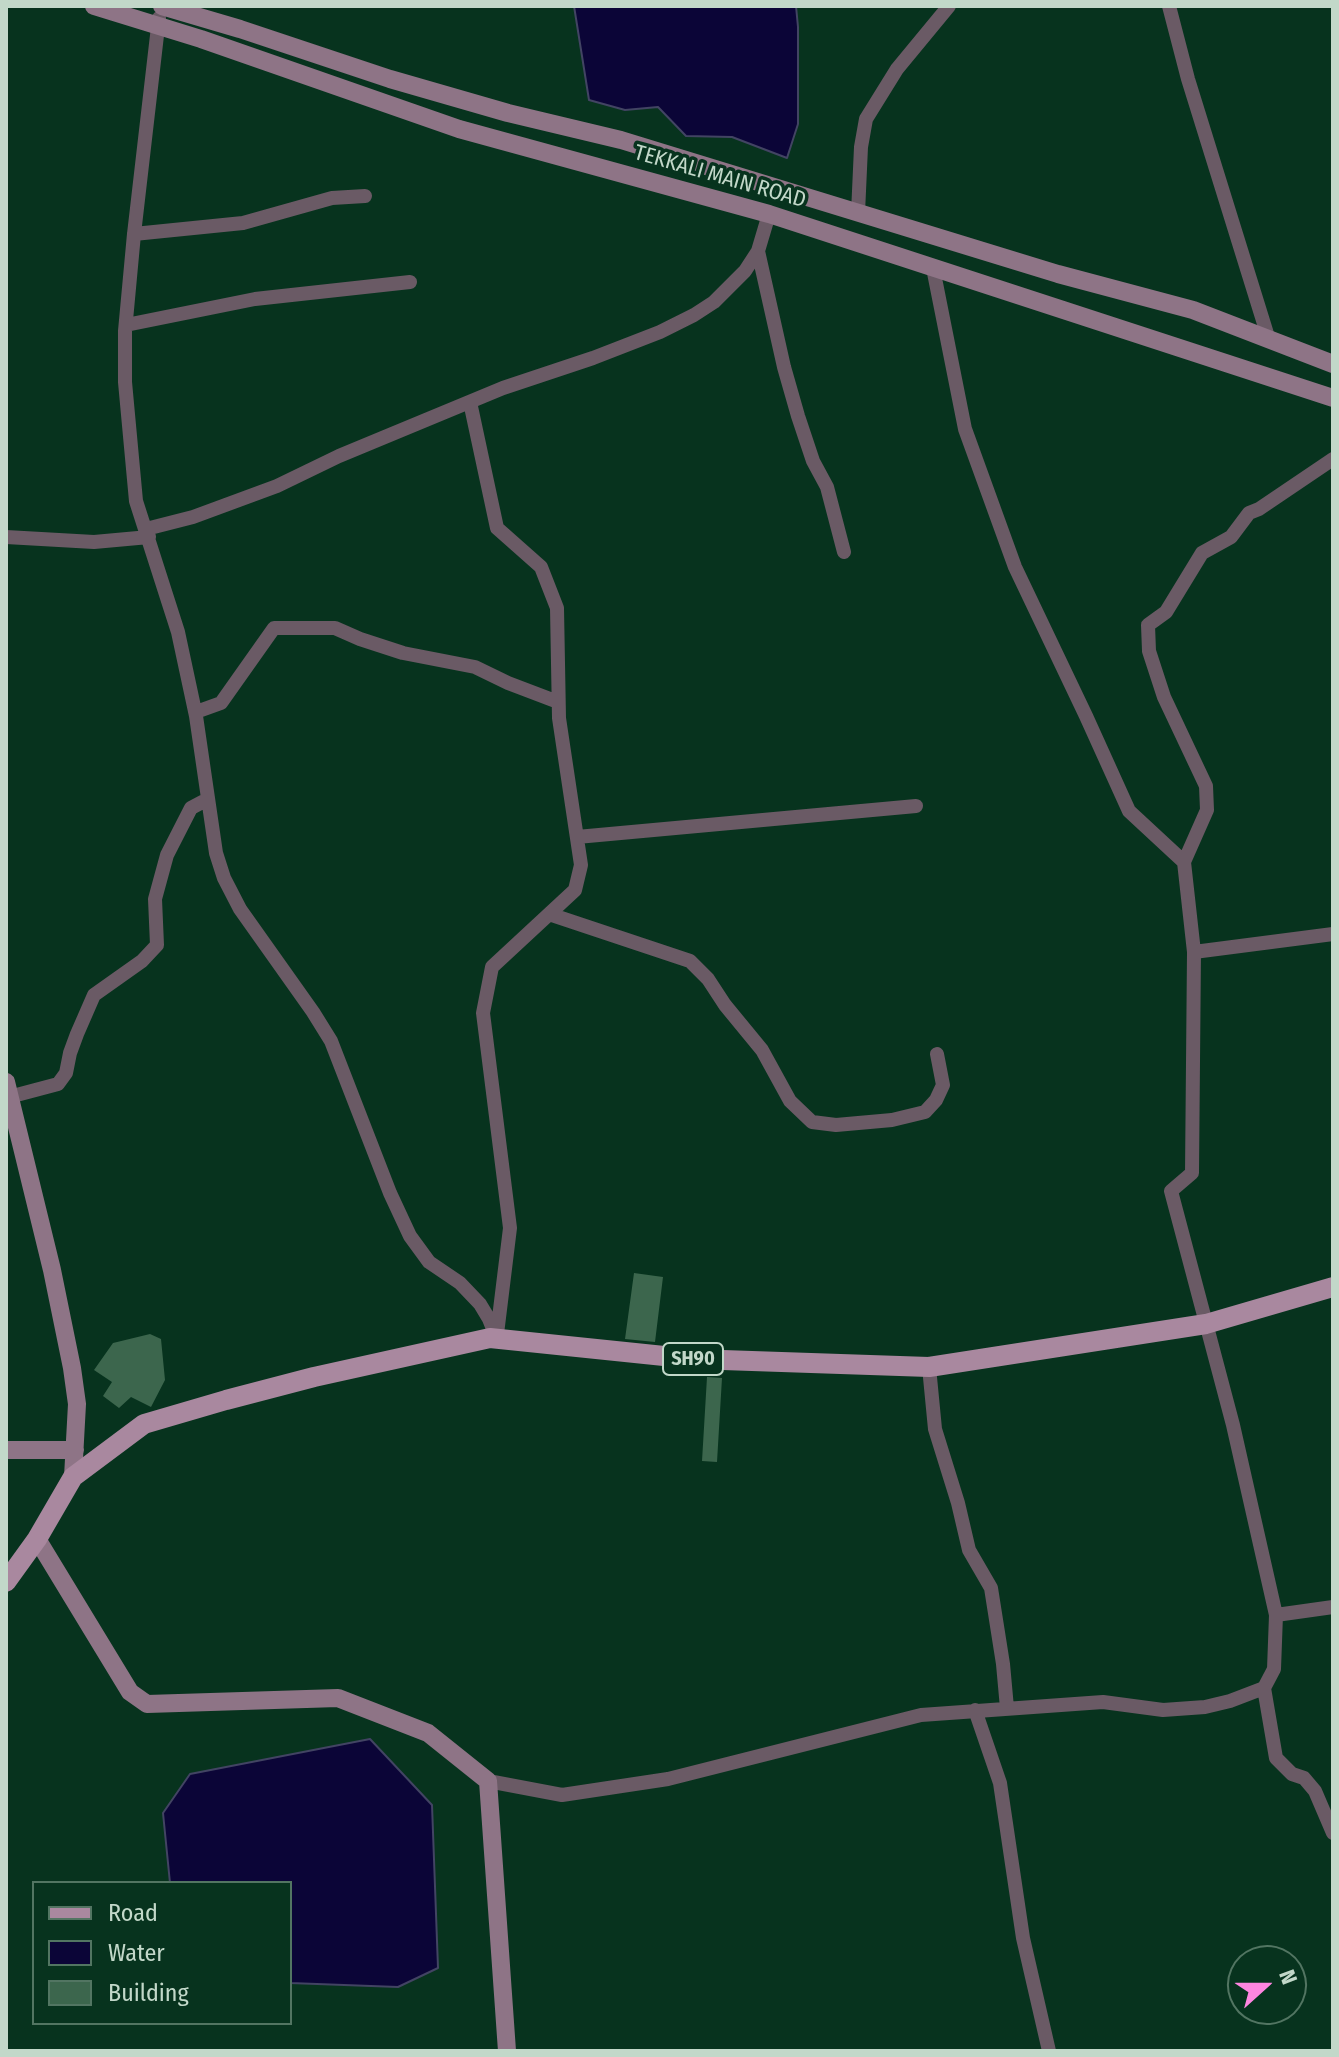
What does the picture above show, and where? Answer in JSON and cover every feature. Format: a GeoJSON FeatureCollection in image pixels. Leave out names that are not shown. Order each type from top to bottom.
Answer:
{"type":"FeatureCollection","features":[{"type":"Feature","properties":{"kind":"main road","name":"TEKKALI MAIN ROAD"},"geometry":{"type":"LineString","coordinates":[[94,6],[201,39],[459,129],[769,214],[1333,398]]}},
{"type":"Feature","properties":{"kind":"main road","name":"TEKKALI MAIN ROAD"},"geometry":{"type":"LineString","coordinates":[[162,6],[390,79],[508,113],[621,140],[1058,274],[1193,310],[1333,364]]}},
{"type":"Feature","properties":{"kind":"main road"},"geometry":{"type":"LineString","coordinates":[[8,1090],[52,1270],[72,1368],[77,1404],[73,1477]]}},
{"type":"Feature","properties":{"kind":"main road","name":"SH90"},"geometry":{"type":"LineString","coordinates":[[6,1582],[37,1539],[73,1477],[144,1424],[314,1377],[490,1338],[693,1359],[929,1367],[1206,1324],[1333,1287]]}},
{"type":"Feature","properties":{"kind":"main road"},"geometry":{"type":"LineString","coordinates":[[6,1450],[75,1450]]}},
{"type":"Feature","properties":{"kind":"main road"},"geometry":{"type":"LineString","coordinates":[[37,1539],[130,1692],[147,1704],[338,1698],[428,1733],[488,1781],[507,2051]]}},
{"type":"Feature","properties":{"kind":"street"},"geometry":{"type":"LineString","coordinates":[[162,6],[157,26],[134,234],[126,325],[125,382],[136,501],[178,632],[196,712],[216,853],[224,878],[240,909],[331,1041],[410,1236],[429,1262],[460,1283],[480,1304],[497,1339]]}},
{"type":"Feature","properties":{"kind":"street"},"geometry":{"type":"LineString","coordinates":[[1169,6],[1188,79],[1269,340]]}},
{"type":"Feature","properties":{"kind":"street"},"geometry":{"type":"LineString","coordinates":[[858,213],[861,147],[866,119],[897,69],[947,7]]}},
{"type":"Feature","properties":{"kind":"street"},"geometry":{"type":"LineString","coordinates":[[134,234],[243,223],[332,198],[365,196]]}},
{"type":"Feature","properties":{"kind":"street"},"geometry":{"type":"LineString","coordinates":[[6,537],[94,542],[147,533],[277,486],[339,456],[503,388],[660,332],[714,302],[745,271],[758,251],[769,214]]}},
{"type":"Feature","properties":{"kind":"street"},"geometry":{"type":"LineString","coordinates":[[758,251],[784,367],[813,461],[827,487],[844,552]]}},
{"type":"Feature","properties":{"kind":"street"},"geometry":{"type":"LineString","coordinates":[[933,268],[965,429],[1015,567],[1129,811],[1184,862]]}},
{"type":"Feature","properties":{"kind":"street"},"geometry":{"type":"LineString","coordinates":[[126,325],[255,299],[410,282]]}},
{"type":"Feature","properties":{"kind":"street"},"geometry":{"type":"LineString","coordinates":[[470,402],[497,528],[541,567],[557,608],[559,718],[581,865],[575,890],[492,967],[483,1013],[510,1228],[497,1339]]}},
{"type":"Feature","properties":{"kind":"street"},"geometry":{"type":"LineString","coordinates":[[1333,459],[1249,513],[1231,537],[1202,553],[1166,612],[1148,625],[1149,651],[1164,697],[1206,786],[1207,810],[1184,862],[1194,952],[1192,1173],[1171,1191],[1233,1425],[1276,1615],[1274,1669],[1264,1688],[1276,1758],[1292,1774],[1304,1778],[1315,1791],[1333,1833]]}},
{"type":"Feature","properties":{"kind":"street"},"geometry":{"type":"LineString","coordinates":[[196,712],[221,703],[274,628],[335,628],[403,653],[475,667],[558,702]]}},
{"type":"Feature","properties":{"kind":"street"},"geometry":{"type":"LineString","coordinates":[[8,1090],[58,1084],[66,1073],[70,1053],[94,995],[142,961],[157,945],[155,899],[167,855],[191,808],[208,799]]}},
{"type":"Feature","properties":{"kind":"street"},"geometry":{"type":"LineString","coordinates":[[577,837],[916,806]]}},
{"type":"Feature","properties":{"kind":"street"},"geometry":{"type":"LineString","coordinates":[[549,914],[690,961],[708,979],[762,1050],[790,1101],[812,1122],[850,1124],[892,1120],[925,1112],[936,1100],[943,1085],[937,1054]]}},
{"type":"Feature","properties":{"kind":"street"},"geometry":{"type":"LineString","coordinates":[[1194,952],[1333,934]]}},
{"type":"Feature","properties":{"kind":"street"},"geometry":{"type":"LineString","coordinates":[[929,1367],[935,1429],[969,1550],[991,1588],[1007,1708]]}},
{"type":"Feature","properties":{"kind":"street"},"geometry":{"type":"LineString","coordinates":[[1276,1615],[1333,1607]]}},
{"type":"Feature","properties":{"kind":"street"},"geometry":{"type":"LineString","coordinates":[[488,1781],[562,1795],[668,1779],[921,1715],[1103,1702],[1163,1710],[1205,1707],[1264,1688]]}},
{"type":"Feature","properties":{"kind":"street"},"geometry":{"type":"LineString","coordinates":[[975,1710],[1000,1783],[1023,1938],[1049,2051]]}},
{"type":"Feature","properties":{"kind":"water"},"geometry":{"type":"Polygon","coordinates":[[[574,6],[796,6],[798,124],[787,158],[732,137],[686,136],[658,107],[625,110],[589,100],[574,6]]]}},
{"type":"Feature","properties":{"kind":"water"},"geometry":{"type":"Polygon","coordinates":[[[370,1739],[432,1805],[438,1968],[398,1987],[292,1983],[292,1881],[170,1881],[163,1813],[190,1774],[370,1739]]]}},
{"type":"Feature","properties":{"kind":"building"},"geometry":{"type":"Polygon","coordinates":[[[634,1273],[663,1277],[655,1342],[625,1339],[634,1273]]]}},
{"type":"Feature","properties":{"kind":"building"},"geometry":{"type":"Polygon","coordinates":[[[150,1334],[161,1339],[165,1380],[151,1407],[131,1397],[119,1408],[103,1396],[112,1382],[94,1370],[113,1343],[150,1334]]]}},
{"type":"Feature","properties":{"kind":"building"},"geometry":{"type":"Polygon","coordinates":[[[707,1377],[722,1378],[717,1462],[702,1461],[707,1377]]]}}]}
